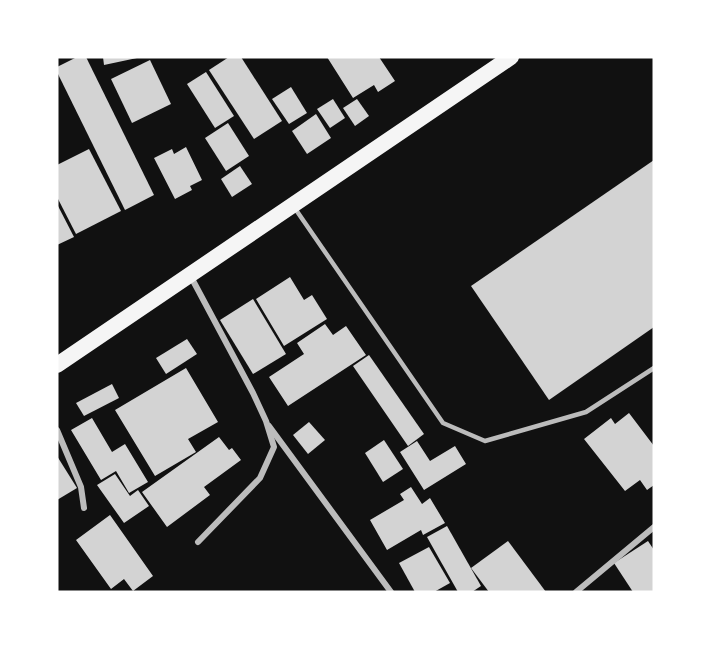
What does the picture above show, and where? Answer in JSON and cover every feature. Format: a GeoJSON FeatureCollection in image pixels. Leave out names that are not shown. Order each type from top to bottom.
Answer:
{"type":"FeatureCollection","features":[{"type":"Feature","properties":{"kind":"highway"},"geometry":{"type":"LineString","coordinates":[[57,365],[511,57]]}},
{"type":"Feature","properties":{"kind":"street"},"geometry":{"type":"LineString","coordinates":[[190,275],[253,393],[274,447],[260,478],[198,542]]}},
{"type":"Feature","properties":{"kind":"street"},"geometry":{"type":"LineString","coordinates":[[266,422],[391,592]]}},
{"type":"Feature","properties":{"kind":"street"},"geometry":{"type":"LineString","coordinates":[[57,430],[81,487],[84,508]]}},
{"type":"Feature","properties":{"kind":"street"},"geometry":{"type":"LineString","coordinates":[[576,592],[654,526]]}},
{"type":"Feature","properties":{"kind":"lane"},"geometry":{"type":"LineString","coordinates":[[293,205],[444,423],[485,441],[586,412],[654,368]]}},
{"type":"Feature","properties":{"kind":"building"},"geometry":{"type":"Polygon","coordinates":[[[77,57],[86,57],[154,195],[125,210],[57,72],[57,67],[77,57]]]}},
{"type":"Feature","properties":{"kind":"building"},"geometry":{"type":"Polygon","coordinates":[[[103,57],[137,57],[137,58],[104,65],[103,57]]]}},
{"type":"Feature","properties":{"kind":"building"},"geometry":{"type":"Polygon","coordinates":[[[229,57],[241,57],[282,121],[254,139],[209,70],[229,57]]]}},
{"type":"Feature","properties":{"kind":"building"},"geometry":{"type":"Polygon","coordinates":[[[327,57],[379,57],[395,81],[378,92],[374,85],[353,98],[327,57]]]}},
{"type":"Feature","properties":{"kind":"building"},"geometry":{"type":"Polygon","coordinates":[[[150,60],[171,104],[132,123],[111,79],[150,60]]]}},
{"type":"Feature","properties":{"kind":"building"},"geometry":{"type":"Polygon","coordinates":[[[206,72],[234,116],[215,128],[187,84],[206,72]]]}},
{"type":"Feature","properties":{"kind":"building"},"geometry":{"type":"Polygon","coordinates":[[[291,87],[307,113],[289,124],[272,99],[291,87]]]}},
{"type":"Feature","properties":{"kind":"building"},"geometry":{"type":"Polygon","coordinates":[[[333,99],[345,118],[330,128],[317,109],[333,99]]]}},
{"type":"Feature","properties":{"kind":"building"},"geometry":{"type":"Polygon","coordinates":[[[357,99],[369,116],[355,126],[343,108],[357,99]]]}},
{"type":"Feature","properties":{"kind":"building"},"geometry":{"type":"Polygon","coordinates":[[[316,114],[331,138],[307,154],[292,131],[316,114]]]}},
{"type":"Feature","properties":{"kind":"building"},"geometry":{"type":"Polygon","coordinates":[[[228,123],[249,156],[226,171],[205,138],[228,123]]]}},
{"type":"Feature","properties":{"kind":"building"},"geometry":{"type":"Polygon","coordinates":[[[186,147],[202,180],[190,186],[192,190],[175,199],[154,158],[172,149],[174,154],[186,147]]]}},
{"type":"Feature","properties":{"kind":"building"},"geometry":{"type":"Polygon","coordinates":[[[89,149],[121,211],[76,234],[57,197],[57,165],[89,149]]]}},
{"type":"Feature","properties":{"kind":"building"},"geometry":{"type":"Polygon","coordinates":[[[654,160],[654,327],[549,400],[471,286],[654,160]]]}},
{"type":"Feature","properties":{"kind":"building"},"geometry":{"type":"Polygon","coordinates":[[[240,166],[252,184],[232,197],[221,179],[240,166]]]}},
{"type":"Feature","properties":{"kind":"building"},"geometry":{"type":"Polygon","coordinates":[[[57,204],[74,237],[57,245],[57,204]]]}},
{"type":"Feature","properties":{"kind":"building"},"geometry":{"type":"Polygon","coordinates":[[[290,277],[304,300],[312,295],[327,319],[284,346],[256,299],[290,277]]]}},
{"type":"Feature","properties":{"kind":"building"},"geometry":{"type":"Polygon","coordinates":[[[253,299],[286,354],[253,374],[220,320],[253,299]]]}},
{"type":"Feature","properties":{"kind":"building"},"geometry":{"type":"Polygon","coordinates":[[[325,324],[333,335],[346,326],[366,355],[288,406],[269,377],[304,354],[297,343],[325,324]]]}},
{"type":"Feature","properties":{"kind":"building"},"geometry":{"type":"Polygon","coordinates":[[[187,339],[197,354],[166,374],[156,358],[187,339]]]}},
{"type":"Feature","properties":{"kind":"building"},"geometry":{"type":"Polygon","coordinates":[[[369,355],[424,434],[408,446],[353,366],[369,355]]]}},
{"type":"Feature","properties":{"kind":"building"},"geometry":{"type":"Polygon","coordinates":[[[186,368],[218,422],[188,439],[196,452],[155,476],[115,410],[186,368]]]}},
{"type":"Feature","properties":{"kind":"building"},"geometry":{"type":"Polygon","coordinates":[[[112,384],[119,398],[84,416],[76,403],[112,384]]]}},
{"type":"Feature","properties":{"kind":"building"},"geometry":{"type":"Polygon","coordinates":[[[629,413],[654,446],[654,485],[647,490],[640,480],[625,491],[584,439],[611,418],[615,424],[629,413]]]}},
{"type":"Feature","properties":{"kind":"building"},"geometry":{"type":"Polygon","coordinates":[[[92,418],[112,452],[125,444],[148,482],[129,493],[116,471],[101,480],[71,430],[92,418]]]}},
{"type":"Feature","properties":{"kind":"building"},"geometry":{"type":"Polygon","coordinates":[[[309,422],[325,440],[308,454],[293,435],[309,422]]]}},
{"type":"Feature","properties":{"kind":"building"},"geometry":{"type":"Polygon","coordinates":[[[219,437],[241,460],[204,487],[210,495],[167,527],[142,492],[219,437]]]}},
{"type":"Feature","properties":{"kind":"building"},"geometry":{"type":"Polygon","coordinates":[[[384,440],[403,469],[383,482],[365,453],[384,440]]]}},
{"type":"Feature","properties":{"kind":"building"},"geometry":{"type":"Polygon","coordinates":[[[417,441],[430,461],[455,446],[466,464],[424,490],[400,452],[417,441]]]}},
{"type":"Feature","properties":{"kind":"building"},"geometry":{"type":"Polygon","coordinates":[[[57,456],[77,488],[57,500],[57,456]]]}},
{"type":"Feature","properties":{"kind":"building"},"geometry":{"type":"Polygon","coordinates":[[[115,474],[130,496],[138,490],[149,506],[124,523],[97,485],[115,474]]]}},
{"type":"Feature","properties":{"kind":"building"},"geometry":{"type":"Polygon","coordinates":[[[411,487],[422,504],[430,498],[445,523],[423,535],[421,530],[387,550],[370,520],[404,500],[400,494],[411,487]]]}},
{"type":"Feature","properties":{"kind":"building"},"geometry":{"type":"Polygon","coordinates":[[[110,515],[153,576],[133,591],[124,579],[111,589],[76,540],[110,515]]]}},
{"type":"Feature","properties":{"kind":"building"},"geometry":{"type":"Polygon","coordinates":[[[447,526],[481,586],[472,592],[458,592],[427,537],[447,526]]]}},
{"type":"Feature","properties":{"kind":"building"},"geometry":{"type":"Polygon","coordinates":[[[508,541],[546,592],[489,592],[471,568],[508,541]]]}},
{"type":"Feature","properties":{"kind":"building"},"geometry":{"type":"Polygon","coordinates":[[[648,541],[654,550],[654,592],[633,592],[614,563],[648,541]]]}},
{"type":"Feature","properties":{"kind":"building"},"geometry":{"type":"Polygon","coordinates":[[[429,547],[450,583],[434,592],[415,592],[399,563],[429,547]]]}}]}
